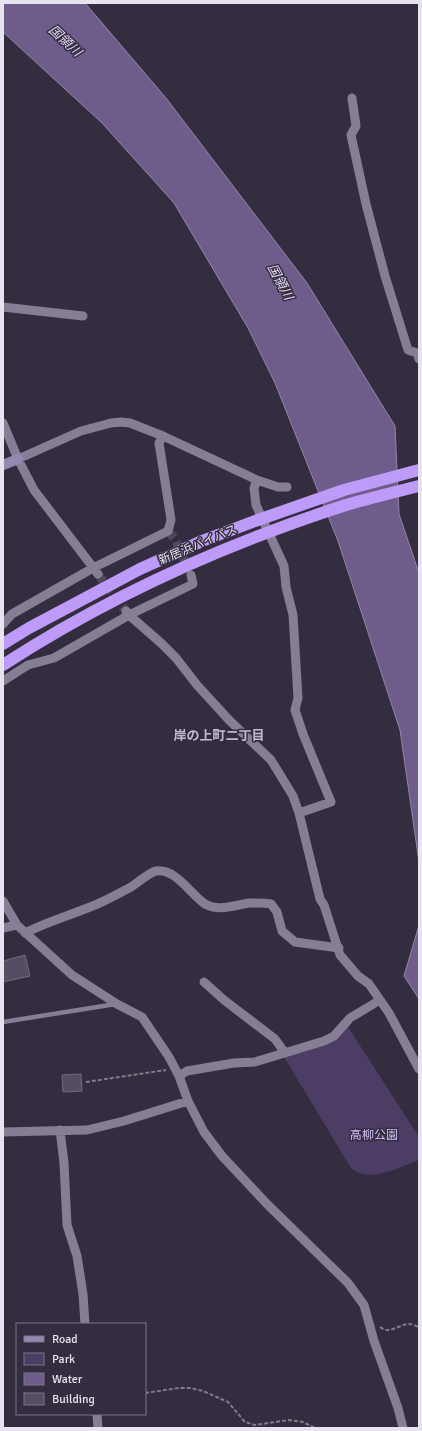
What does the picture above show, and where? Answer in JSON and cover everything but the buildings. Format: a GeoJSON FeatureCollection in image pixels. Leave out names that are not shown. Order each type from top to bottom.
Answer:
{"type":"FeatureCollection","features":[{"type":"Feature","properties":{"kind":"highway","name":"新居浜バイパス"},"geometry":{"type":"LineString","coordinates":[[3,644],[29,628],[140,569],[202,541],[344,490],[419,470]]}},
{"type":"Feature","properties":{"kind":"highway","name":"新居浜バイパス"},"geometry":{"type":"LineString","coordinates":[[3,665],[35,644],[146,584],[206,556],[259,535],[347,505],[419,486]]}},
{"type":"Feature","properties":{"kind":"street"},"geometry":{"type":"LineString","coordinates":[[352,98],[356,126],[351,135],[366,204],[385,276],[408,350],[417,353],[419,359]]}},
{"type":"Feature","properties":{"kind":"street"},"geometry":{"type":"LineString","coordinates":[[3,307],[83,316]]}},
{"type":"Feature","properties":{"kind":"street"},"geometry":{"type":"LineString","coordinates":[[3,465],[81,431],[121,422],[130,423],[163,436],[257,480],[278,487],[287,487]]}},
{"type":"Feature","properties":{"kind":"street"},"geometry":{"type":"LineString","coordinates":[[3,423],[18,459],[34,490],[95,571]]}},
{"type":"Feature","properties":{"kind":"street"},"geometry":{"type":"LineString","coordinates":[[3,624],[12,614],[168,531],[171,520],[159,443],[163,436]]}},
{"type":"Feature","properties":{"kind":"street"},"geometry":{"type":"LineString","coordinates":[[257,480],[254,488],[256,505],[275,550],[284,566],[286,587],[293,616],[298,698],[295,710],[303,734],[332,802],[299,813]]}},
{"type":"Feature","properties":{"kind":"street"},"geometry":{"type":"LineString","coordinates":[[3,681],[28,665],[54,658],[127,613],[193,584],[191,575]]}},
{"type":"Feature","properties":{"kind":"street"},"geometry":{"type":"LineString","coordinates":[[127,613],[161,642],[229,720],[271,760],[293,796],[299,813],[320,898],[324,905],[340,955],[350,967],[369,984],[398,1028],[419,1069]]}},
{"type":"Feature","properties":{"kind":"street"},"geometry":{"type":"LineString","coordinates":[[25,933],[39,926],[91,907],[130,887],[155,871],[160,871],[165,872],[181,882],[205,904],[216,908],[230,908],[248,903],[271,904],[277,912],[282,931],[295,942],[339,948]]}},
{"type":"Feature","properties":{"kind":"street"},"geometry":{"type":"LineString","coordinates":[[3,901],[17,925],[72,975],[117,1004],[142,1017],[178,1073],[188,1101],[204,1132],[222,1156],[267,1204],[348,1283],[364,1305],[368,1321],[398,1408],[403,1428]]}},
{"type":"Feature","properties":{"kind":"street"},"geometry":{"type":"LineString","coordinates":[[3,928],[17,925]]}},
{"type":"Feature","properties":{"kind":"street"},"geometry":{"type":"LineString","coordinates":[[204,982],[224,1000],[275,1039],[285,1053]]}},
{"type":"Feature","properties":{"kind":"street"},"geometry":{"type":"LineString","coordinates":[[178,1073],[234,1063],[255,1062],[334,1036],[350,1018],[380,1000]]}},
{"type":"Feature","properties":{"kind":"street"},"geometry":{"type":"LineString","coordinates":[[3,1132],[87,1130],[124,1121],[188,1101]]}},
{"type":"Feature","properties":{"kind":"street"},"geometry":{"type":"LineString","coordinates":[[60,1130],[64,1164],[67,1225],[77,1256],[83,1294],[85,1323]]}},
{"type":"Feature","properties":{"kind":"street"},"geometry":{"type":"LineString","coordinates":[[97,1415],[98,1428]]}},
{"type":"Feature","properties":{"kind":"lane"},"geometry":{"type":"LineString","coordinates":[[3,1022],[117,1004]]}},
{"type":"Feature","properties":{"kind":"path"},"geometry":{"type":"LineString","coordinates":[[86,1082],[178,1073]]}},
{"type":"Feature","properties":{"kind":"path"},"geometry":{"type":"LineString","coordinates":[[368,1321],[384,1330],[408,1323],[419,1327]]}},
{"type":"Feature","properties":{"kind":"path"},"geometry":{"type":"LineString","coordinates":[[146,1393],[179,1388],[190,1388],[209,1393],[228,1402],[245,1422],[255,1425],[288,1420],[303,1422],[315,1428]]}},
{"type":"Feature","properties":{"kind":"green space","name":"高柳公園"},"geometry":{"type":"Polygon","coordinates":[[[348,1027],[419,1137],[419,1160],[385,1173],[358,1173],[351,1168],[284,1057],[348,1027]]]}},
{"type":"Feature","properties":{"kind":"water","name":"国領川"},"geometry":{"type":"Polygon","coordinates":[[[3,3],[85,3],[166,98],[307,283],[395,426],[399,514],[419,573],[419,862],[400,730],[338,541],[275,383],[248,328],[174,203],[102,123],[3,32],[3,3]]]}},
{"type":"Feature","properties":{"kind":"water"},"geometry":{"type":"Polygon","coordinates":[[[419,925],[419,999],[404,976],[419,925]]]}},
{"type":"Feature","properties":{"kind":"tunnel"},"geometry":{"type":"LineString","coordinates":[[168,531],[175,539],[189,570]]}},
{"type":"Feature","properties":{"kind":"tunnel"},"geometry":{"type":"LineString","coordinates":[[98,574],[126,611]]}},
{"type":"Feature","properties":{"kind":"district","name":"岸の上町二丁目"},"geometry":{"type":"Point","coordinates":[219,736]}}]}
